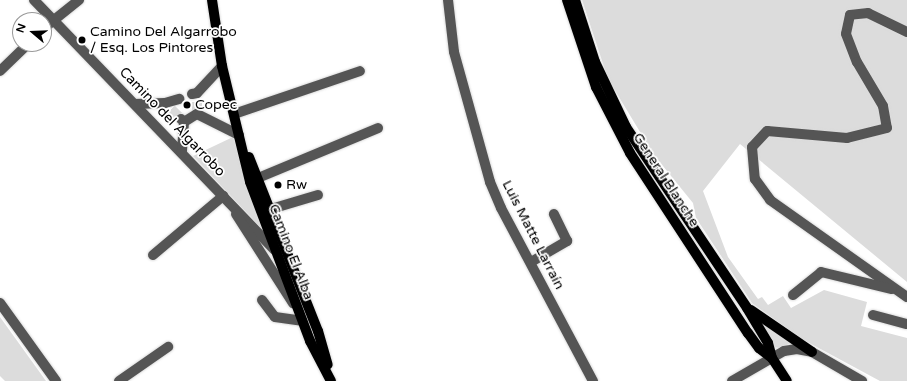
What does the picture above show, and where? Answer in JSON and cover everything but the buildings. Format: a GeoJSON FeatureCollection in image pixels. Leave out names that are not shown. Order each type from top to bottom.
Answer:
{"type":"FeatureCollection","features":[{"type":"Feature","properties":{"kind":"main road","name":"Camino El Alba"},"geometry":{"type":"LineString","coordinates":[[212,0],[222,66],[250,182],[302,321],[332,381]]}},
{"type":"Feature","properties":{"kind":"main road","name":"General Blanche"},"geometry":{"type":"LineString","coordinates":[[567,0],[596,87],[630,153],[755,343],[772,358],[787,381]]}},
{"type":"Feature","properties":{"kind":"main road","name":"General Blanche"},"geometry":{"type":"LineString","coordinates":[[575,0],[595,62],[626,127],[747,308],[768,343],[772,358]]}},
{"type":"Feature","properties":{"kind":"main road","name":"Camino El Alba"},"geometry":{"type":"LineString","coordinates":[[238,132],[271,209],[318,331],[332,381]]}},
{"type":"Feature","properties":{"kind":"main road"},"geometry":{"type":"LineString","coordinates":[[747,308],[812,352]]}},
{"type":"Feature","properties":{"kind":"street","name":"Camino del Algarrobo"},"geometry":{"type":"LineString","coordinates":[[34,0],[267,240],[297,279]]}},
{"type":"Feature","properties":{"kind":"street"},"geometry":{"type":"LineString","coordinates":[[53,20],[79,0]]}},
{"type":"Feature","properties":{"kind":"street","name":"Luis Matte Larraín"},"geometry":{"type":"LineString","coordinates":[[448,0],[454,52],[481,155],[501,208],[593,381]]}},
{"type":"Feature","properties":{"kind":"street"},"geometry":{"type":"LineString","coordinates":[[903,294],[770,200],[755,179],[752,147],[768,131],[847,138],[887,128],[883,106],[856,62],[846,34],[850,15],[868,13],[907,32]]}},
{"type":"Feature","properties":{"kind":"street"},"geometry":{"type":"LineString","coordinates":[[0,71],[20,52]]}},
{"type":"Feature","properties":{"kind":"street"},"geometry":{"type":"LineString","coordinates":[[195,95],[222,66]]}},
{"type":"Feature","properties":{"kind":"street"},"geometry":{"type":"LineString","coordinates":[[234,114],[360,71]]}},
{"type":"Feature","properties":{"kind":"street"},"geometry":{"type":"LineString","coordinates":[[135,104],[168,106],[179,99]]}},
{"type":"Feature","properties":{"kind":"street"},"geometry":{"type":"LineString","coordinates":[[182,152],[183,120],[197,113],[238,132]]}},
{"type":"Feature","properties":{"kind":"street"},"geometry":{"type":"LineString","coordinates":[[258,178],[378,128]]}},
{"type":"Feature","properties":{"kind":"street"},"geometry":{"type":"LineString","coordinates":[[271,209],[318,195]]}},
{"type":"Feature","properties":{"kind":"street","name":"Camino del Algarrobo"},"geometry":{"type":"LineString","coordinates":[[224,196],[298,310]]}},
{"type":"Feature","properties":{"kind":"street"},"geometry":{"type":"LineString","coordinates":[[153,255],[224,196]]}},
{"type":"Feature","properties":{"kind":"street"},"geometry":{"type":"LineString","coordinates":[[531,262],[567,241],[554,214]]}},
{"type":"Feature","properties":{"kind":"street"},"geometry":{"type":"LineString","coordinates":[[793,295],[821,272],[903,294]]}},
{"type":"Feature","properties":{"kind":"street"},"geometry":{"type":"LineString","coordinates":[[262,300],[272,315],[302,321]]}},
{"type":"Feature","properties":{"kind":"street"},"geometry":{"type":"LineString","coordinates":[[283,318],[292,301]]}},
{"type":"Feature","properties":{"kind":"street"},"geometry":{"type":"LineString","coordinates":[[0,303],[56,381]]}},
{"type":"Feature","properties":{"kind":"street"},"geometry":{"type":"LineString","coordinates":[[873,315],[907,324]]}},
{"type":"Feature","properties":{"kind":"street"},"geometry":{"type":"LineString","coordinates":[[119,381],[168,346]]}},
{"type":"Feature","properties":{"kind":"street"},"geometry":{"type":"LineString","coordinates":[[732,381],[790,349],[812,352],[862,381]]}},
{"type":"Feature","properties":{"kind":"shaded area"},"geometry":{"type":"Polygon","coordinates":[[[582,0],[907,0],[907,282],[740,144],[703,191],[728,257],[758,299],[762,297],[768,305],[783,296],[791,308],[824,290],[867,302],[861,326],[907,338],[907,381],[880,381],[802,339],[752,303],[696,218],[693,203],[654,155],[608,79],[582,0]]]}},
{"type":"Feature","properties":{"kind":"shaded area"},"geometry":{"type":"Polygon","coordinates":[[[233,137],[265,232],[193,156],[233,137]]]}},
{"type":"Feature","properties":{"kind":"shaded area"},"geometry":{"type":"Polygon","coordinates":[[[0,317],[46,381],[5,381],[0,376],[0,317]]]}},
{"type":"Feature","properties":{"kind":"shaded area"},"geometry":{"type":"Polygon","coordinates":[[[756,317],[793,342],[780,348],[774,347],[756,317]]]}},
{"type":"Feature","properties":{"kind":"tunnel"},"geometry":{"type":"LineString","coordinates":[[197,98],[197,112]]}},
{"type":"Feature","properties":{"kind":"tunnel"},"geometry":{"type":"LineString","coordinates":[[171,109],[181,119]]}},
{"type":"Feature","properties":{"kind":"place","name":"Camino Del Algarrobo / Esq. Los Pintores"},"geometry":{"type":"Point","coordinates":[82,40]}},
{"type":"Feature","properties":{"kind":"place","name":"Copec"},"geometry":{"type":"Point","coordinates":[187,105]}},
{"type":"Feature","properties":{"kind":"place","name":"Rw"},"geometry":{"type":"Point","coordinates":[278,185]}}]}
